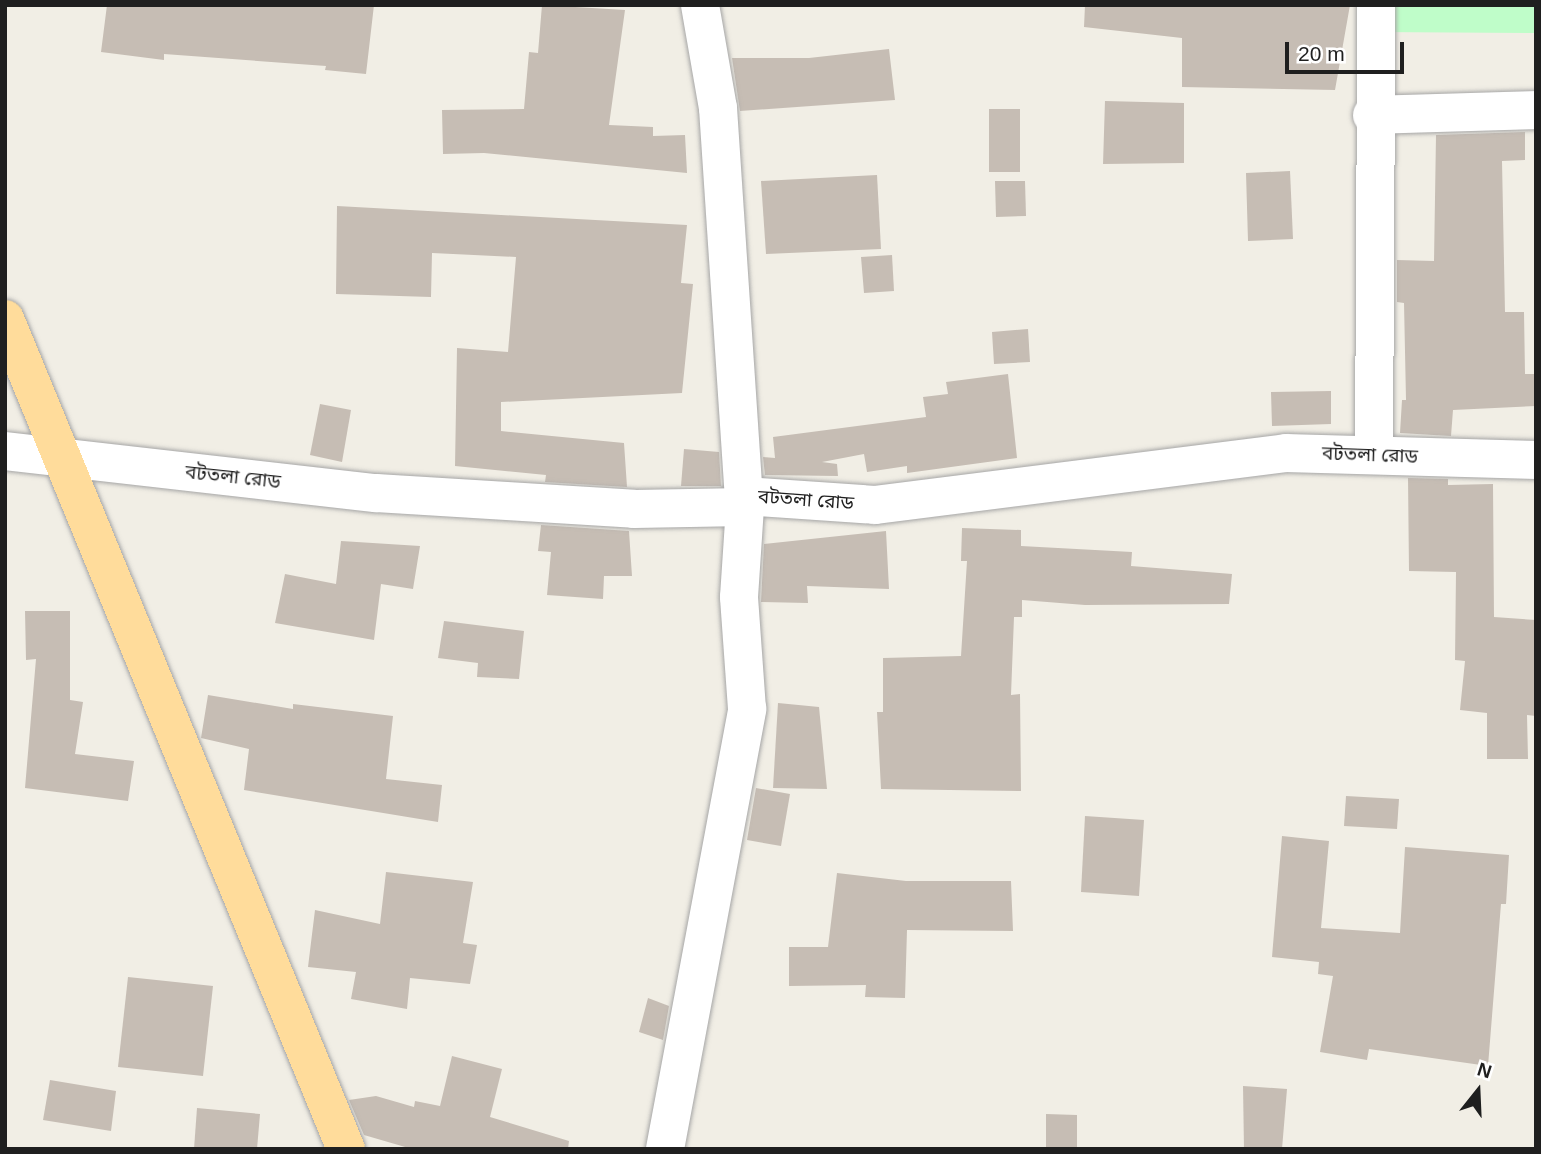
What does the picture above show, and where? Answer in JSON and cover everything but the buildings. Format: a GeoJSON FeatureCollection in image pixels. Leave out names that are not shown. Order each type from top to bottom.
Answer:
{"type":"FeatureCollection","features":[{"type":"Feature","properties":{"kind":"main road"},"geometry":{"type":"LineString","coordinates":[[5,320],[346,1149]]}},
{"type":"Feature","properties":{"kind":"street"},"geometry":{"type":"LineString","coordinates":[[665,1149],[747,709],[739,597],[745,501],[718,108],[700,5]]}},
{"type":"Feature","properties":{"kind":"street"},"geometry":{"type":"LineString","coordinates":[[1374,455],[1372,115],[1376,5]]}},
{"type":"Feature","properties":{"kind":"street"},"geometry":{"type":"LineString","coordinates":[[1372,115],[1536,110]]}},
{"type":"Feature","properties":{"kind":"street","name":"বটতলা রোড"},"geometry":{"type":"LineString","coordinates":[[5,451],[376,493],[634,509],[745,501],[875,505],[1286,453],[1536,460]]}},
{"type":"Feature","properties":{"kind":"green space"},"geometry":{"type":"Polygon","coordinates":[[[1375,5],[1536,5],[1536,33],[1375,32],[1375,5]]]}}]}
